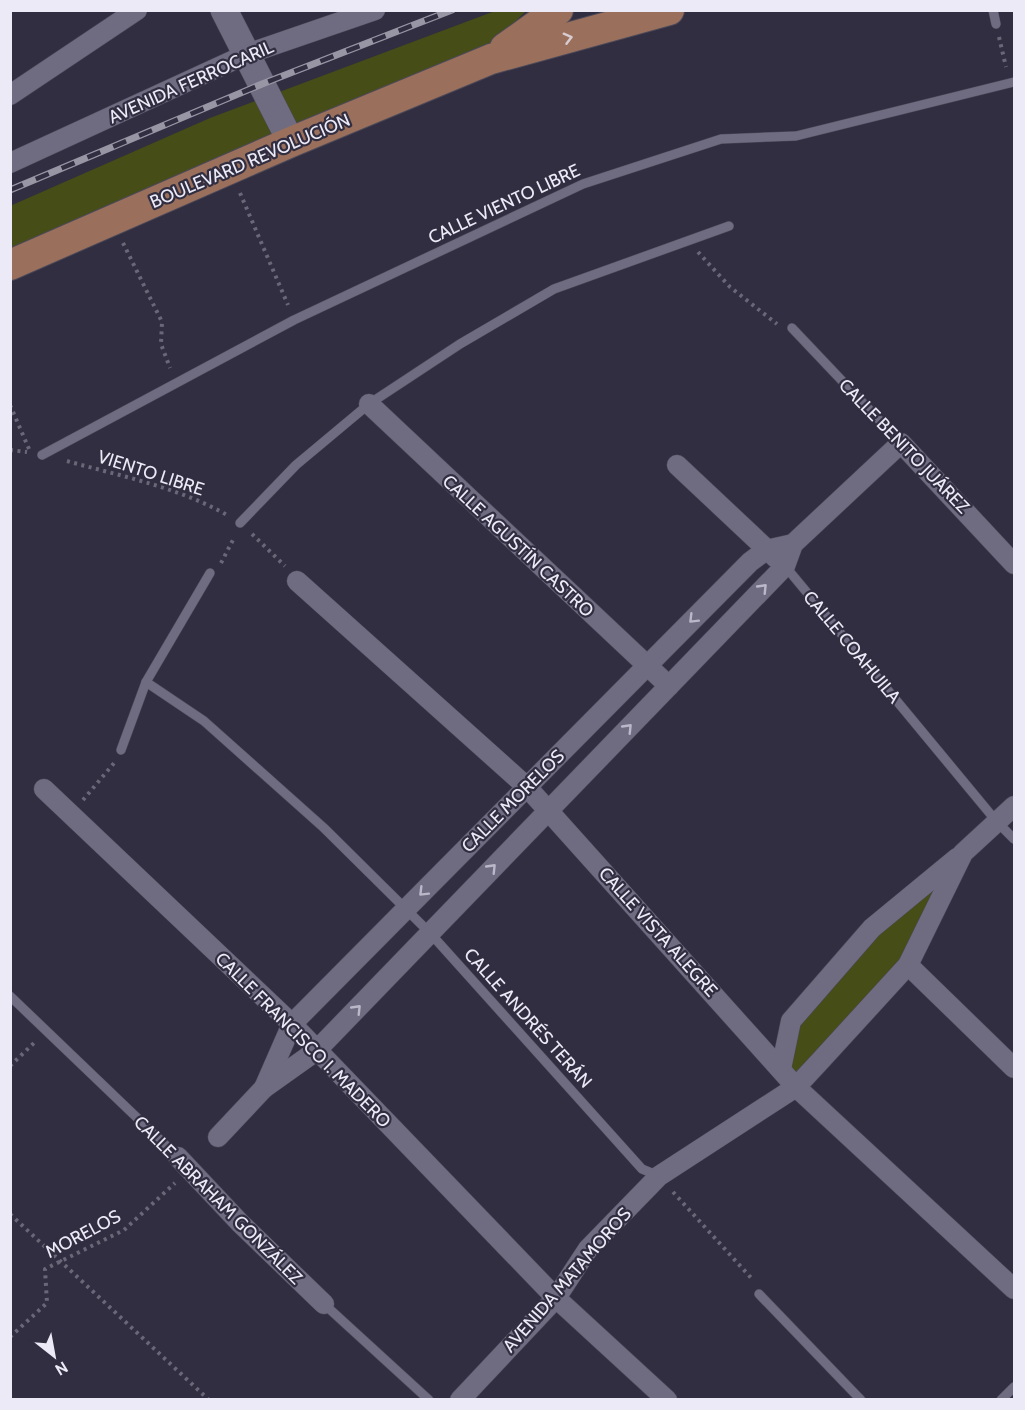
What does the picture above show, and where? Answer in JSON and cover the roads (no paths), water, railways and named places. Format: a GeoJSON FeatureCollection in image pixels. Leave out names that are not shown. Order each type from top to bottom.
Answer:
{"type":"FeatureCollection","features":[{"type":"Feature","properties":{"kind":"main road"},"geometry":{"type":"LineString","coordinates":[[224,10],[291,142]]}},
{"type":"Feature","properties":{"kind":"main road"},"geometry":{"type":"LineString","coordinates":[[491,59],[558,10]]}},
{"type":"Feature","properties":{"kind":"main road"},"geometry":{"type":"LineString","coordinates":[[491,59],[669,10]]}},
{"type":"Feature","properties":{"kind":"main road","name":"BOULEVARD REVOLUCIÓN"},"geometry":{"type":"LineString","coordinates":[[10,265],[291,142],[491,59]]}},
{"type":"Feature","properties":{"kind":"street"},"geometry":{"type":"LineString","coordinates":[[10,95],[137,10]]}},
{"type":"Feature","properties":{"kind":"street","name":"AVENIDA FERROCARIL"},"geometry":{"type":"LineString","coordinates":[[10,163],[247,54],[375,10]]}},
{"type":"Feature","properties":{"kind":"street","name":"CALLE AGUSTÍN CASTRO"},"geometry":{"type":"LineString","coordinates":[[369,404],[445,478],[669,686]]}},
{"type":"Feature","properties":{"kind":"street","name":"CALLE MORELOS"},"geometry":{"type":"LineString","coordinates":[[218,1137],[264,1088],[316,1051],[785,566],[794,544],[901,443]]}},
{"type":"Feature","properties":{"kind":"street","name":"CALLE BENITO JUÁREZ"},"geometry":{"type":"LineString","coordinates":[[901,443],[1014,564]]}},
{"type":"Feature","properties":{"kind":"street","name":"CALLE COAHUILA"},"geometry":{"type":"LineString","coordinates":[[677,465],[785,566]]}},
{"type":"Feature","properties":{"kind":"street","name":"CALLE MORELOS"},"geometry":{"type":"LineString","coordinates":[[264,1088],[292,1024],[750,562],[766,550],[794,544]]}},
{"type":"Feature","properties":{"kind":"street","name":"CALLE VISTA ALEGRE"},"geometry":{"type":"LineString","coordinates":[[297,581],[527,787],[796,1087],[1014,1289]]}},
{"type":"Feature","properties":{"kind":"street","name":"CALLE FRANCISCO I. MADERO"},"geometry":{"type":"LineString","coordinates":[[44,789],[292,1024],[556,1298],[666,1400]]}},
{"type":"Feature","properties":{"kind":"street","name":"AVENIDA MATAMOROS"},"geometry":{"type":"LineString","coordinates":[[781,1069],[791,1021],[872,928],[963,853],[1014,806]]}},
{"type":"Feature","properties":{"kind":"street","name":"AVENIDA MATAMOROS"},"geometry":{"type":"LineString","coordinates":[[460,1400],[556,1298],[588,1249],[659,1176],[796,1087],[908,965],[963,853]]}},
{"type":"Feature","properties":{"kind":"street"},"geometry":{"type":"LineString","coordinates":[[908,965],[1014,1068]]}},
{"type":"Feature","properties":{"kind":"street","name":"CALLE ABRAHAM GONZÁLEZ"},"geometry":{"type":"LineString","coordinates":[[178,1157],[240,1223],[324,1304]]}},
{"type":"Feature","properties":{"kind":"lane"},"geometry":{"type":"LineString","coordinates":[[993,10],[996,24]]}},
{"type":"Feature","properties":{"kind":"lane","name":"CALLE VIENTO LIBRE"},"geometry":{"type":"LineString","coordinates":[[42,455],[294,320],[583,184],[721,139],[796,136],[1012,82]]}},
{"type":"Feature","properties":{"kind":"lane"},"geometry":{"type":"LineString","coordinates":[[240,523],[296,465],[369,404],[460,344],[554,289],[729,226]]}},
{"type":"Feature","properties":{"kind":"lane","name":"CALLE BENITO JUÁREZ"},"geometry":{"type":"LineString","coordinates":[[792,328],[901,443]]}},
{"type":"Feature","properties":{"kind":"lane","name":"CALLE COAHUILA"},"geometry":{"type":"LineString","coordinates":[[785,566],[997,822],[1014,839]]}},
{"type":"Feature","properties":{"kind":"lane"},"geometry":{"type":"LineString","coordinates":[[121,750],[146,682],[210,573]]}},
{"type":"Feature","properties":{"kind":"lane","name":"CALLE ANDRÉS TERÁN"},"geometry":{"type":"LineString","coordinates":[[146,682],[213,729],[324,828],[430,933],[642,1169],[659,1176]]}},
{"type":"Feature","properties":{"kind":"lane","name":"CALLE ABRAHAM GONZÁLEZ"},"geometry":{"type":"LineString","coordinates":[[10,996],[178,1157]]}},
{"type":"Feature","properties":{"kind":"lane"},"geometry":{"type":"LineString","coordinates":[[759,1294],[861,1400]]}},
{"type":"Feature","properties":{"kind":"lane","name":"CALLE ABRAHAM GONZÁLEZ"},"geometry":{"type":"LineString","coordinates":[[324,1304],[429,1400]]}},
{"type":"Feature","properties":{"kind":"lane"},"geometry":{"type":"LineString","coordinates":[[1001,1400],[1014,1387]]}},
{"type":"Feature","properties":{"kind":"railway"},"geometry":{"type":"LineString","coordinates":[[10,190],[262,84],[452,10]]}}]}
